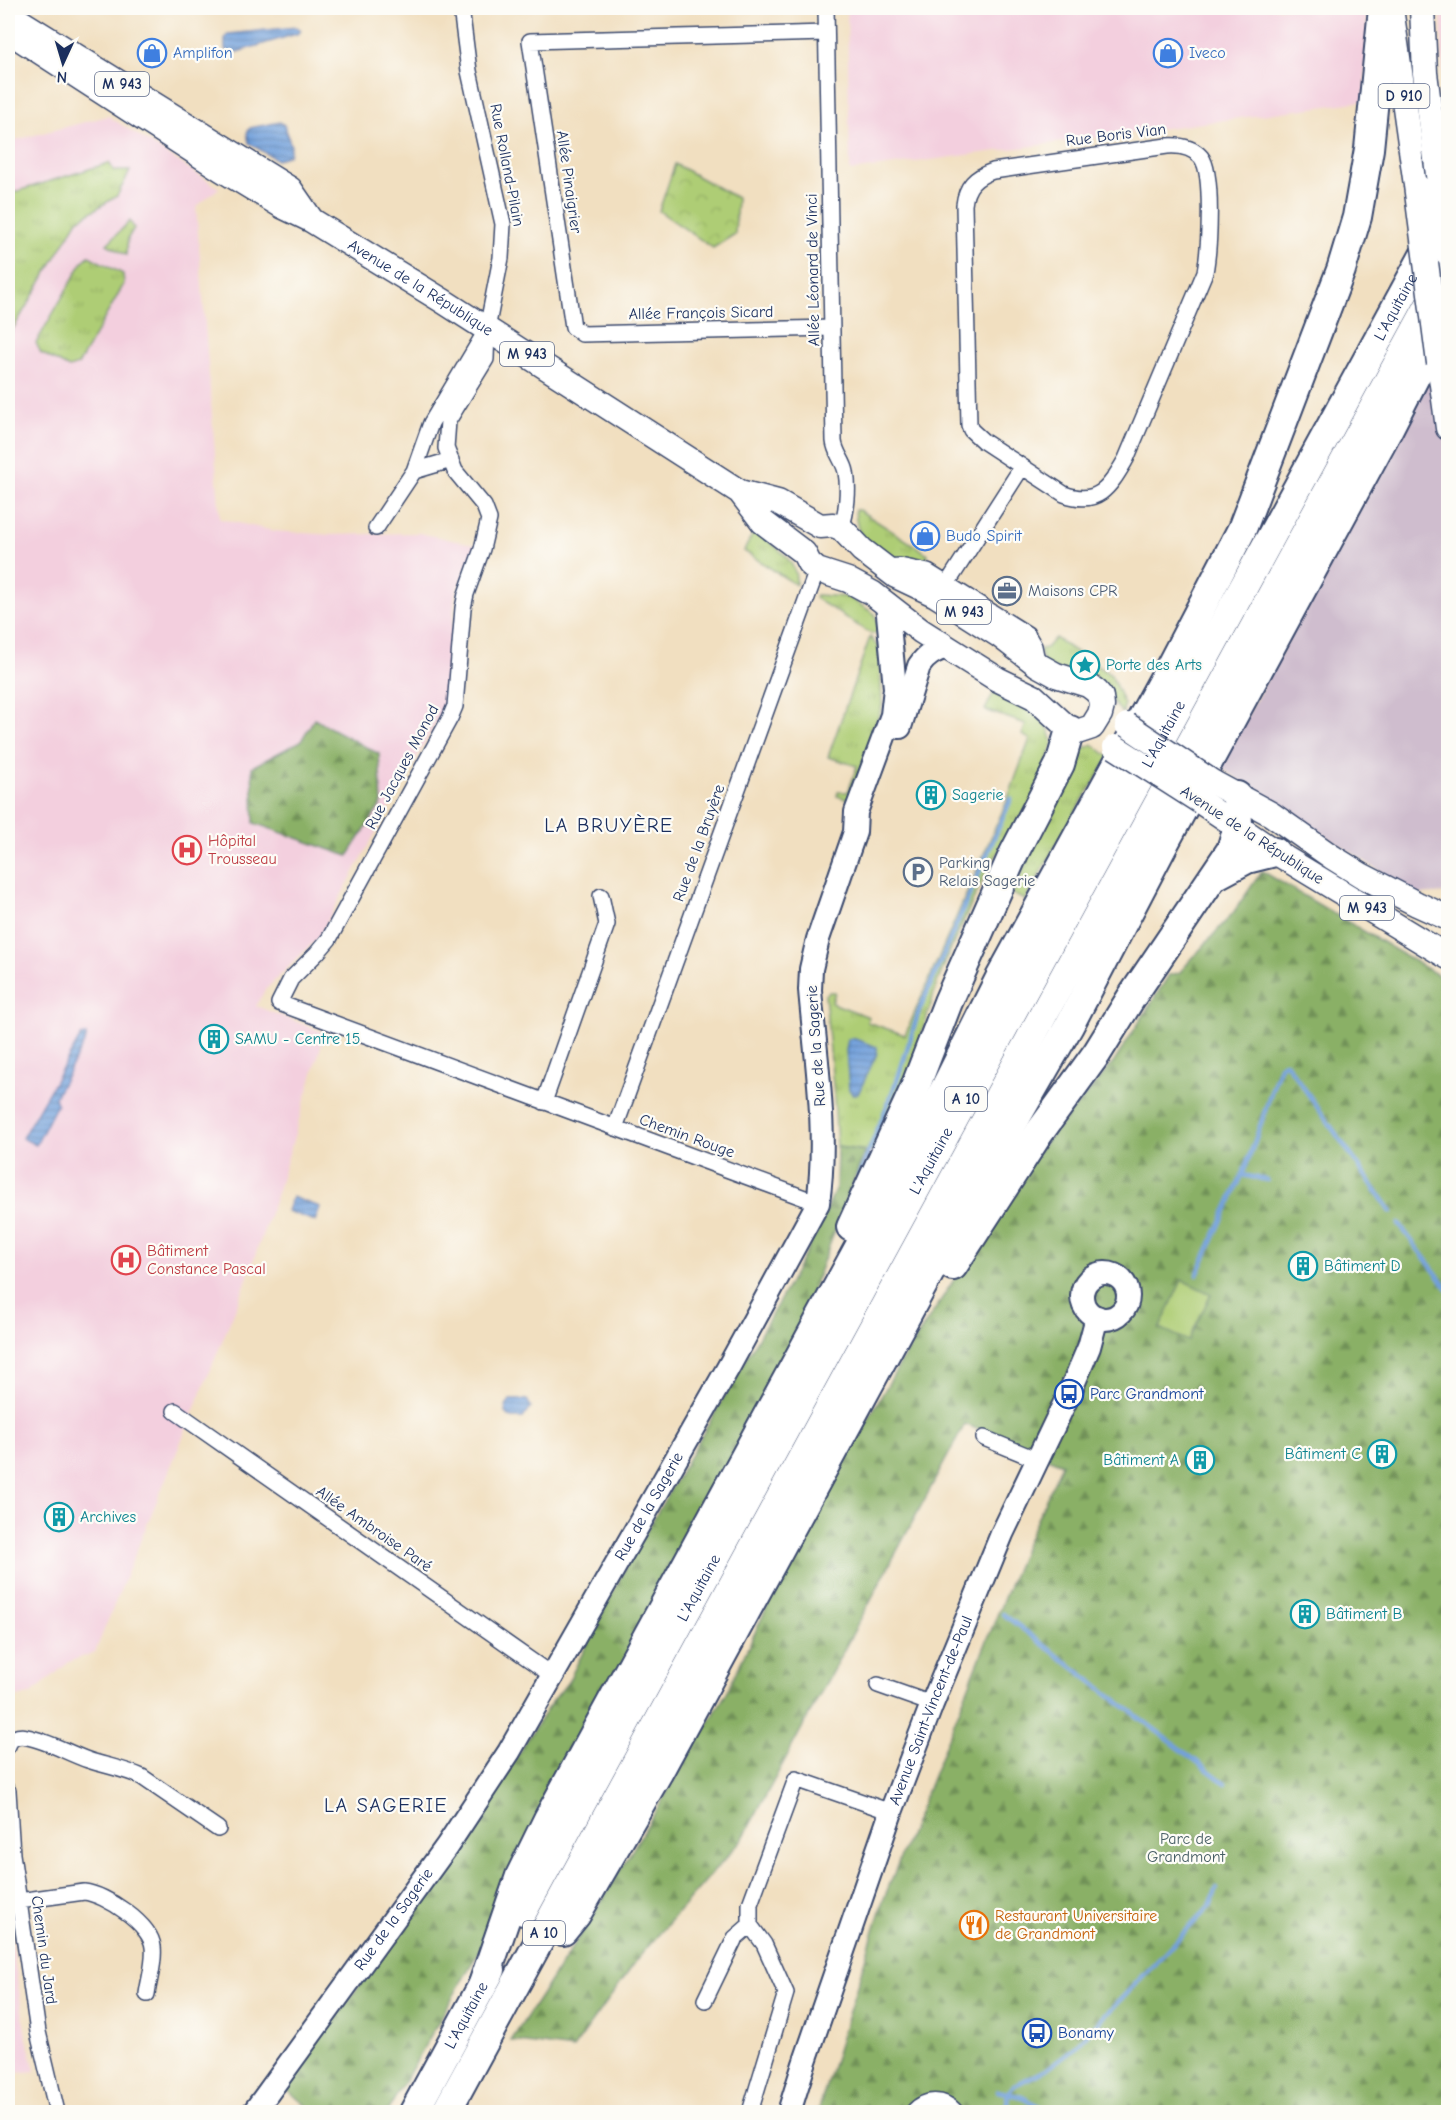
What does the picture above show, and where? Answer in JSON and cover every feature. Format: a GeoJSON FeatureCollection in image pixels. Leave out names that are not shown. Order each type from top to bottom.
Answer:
{"type":"FeatureCollection","features":[{"type":"Feature","properties":{"kind":"highway"},"geometry":{"type":"LineString","coordinates":[[482,1987],[520,1876],[548,1818],[938,1102],[1000,978],[1157,691],[1242,529],[1341,270],[1354,226],[1369,149],[1383,8]]}},
{"type":"Feature","properties":{"kind":"highway","name":"L'Aquitaine"},"geometry":{"type":"LineString","coordinates":[[414,2112],[1449,210]]}},
{"type":"Feature","properties":{"kind":"highway","name":"L'Aquitaine"},"geometry":{"type":"LineString","coordinates":[[446,2112],[1449,271]]}},
{"type":"Feature","properties":{"kind":"highway"},"geometry":{"type":"LineString","coordinates":[[508,1998],[576,1915],[664,1762],[976,1187],[1101,966],[1166,840],[1388,430],[1449,312]]}},
{"type":"Feature","properties":{"kind":"highway"},"geometry":{"type":"LineString","coordinates":[[775,1404],[810,1313],[914,1090],[948,1002],[1014,853],[1078,730]]}},
{"type":"Feature","properties":{"kind":"highway"},"geometry":{"type":"LineString","coordinates":[[867,1388],[915,1325],[1039,1133],[1097,1053],[1131,998],[1232,850],[1238,827],[1237,796]]}},
{"type":"Feature","properties":{"kind":"highway"},"geometry":{"type":"LineString","coordinates":[[1215,876],[1247,859],[1275,852]]}},
{"type":"Feature","properties":{"kind":"main road","name":"D 910"},"geometry":{"type":"LineString","coordinates":[[1391,8],[1449,428]]}},
{"type":"Feature","properties":{"kind":"main road","name":"D 910"},"geometry":{"type":"LineString","coordinates":[[1422,8],[1425,73],[1449,254]]}},
{"type":"Feature","properties":{"kind":"main road","name":"Avenue de la République"},"geometry":{"type":"LineString","coordinates":[[8,14],[290,189],[311,220]]}},
{"type":"Feature","properties":{"kind":"main road","name":"Avenue de la République"},"geometry":{"type":"LineString","coordinates":[[8,31],[221,169],[282,206],[311,220],[487,329],[740,492],[778,501],[831,527],[896,576],[936,595],[999,634],[1038,665],[1056,675],[1088,685],[1101,697],[1102,706],[1207,792],[1238,827],[1275,852],[1449,957]]}},
{"type":"Feature","properties":{"kind":"main road","name":"Avenue de la République"},"geometry":{"type":"LineString","coordinates":[[740,492],[763,522],[811,562],[848,580],[887,604],[921,631],[997,679],[1034,697],[1078,730],[1207,792],[1237,796],[1271,814],[1361,875],[1449,918]]}},
{"type":"Feature","properties":{"kind":"main road"},"geometry":{"type":"LineString","coordinates":[[811,562],[809,537],[831,527]]}},
{"type":"Feature","properties":{"kind":"main road"},"geometry":{"type":"LineString","coordinates":[[1078,730],[1092,727],[1097,721],[1102,706]]}},
{"type":"Feature","properties":{"kind":"street","name":"Rue Rolland-Pilain"},"geometry":{"type":"LineString","coordinates":[[461,8],[467,60],[503,224],[501,258],[487,329]]}},
{"type":"Feature","properties":{"kind":"street","name":"Allée Léonard de Vinci"},"geometry":{"type":"LineString","coordinates":[[826,8],[835,447],[846,470],[845,518],[831,527]]}},
{"type":"Feature","properties":{"kind":"street","name":"Allée Pinaigrier"},"geometry":{"type":"LineString","coordinates":[[573,327],[530,41],[826,33]]}},
{"type":"Feature","properties":{"kind":"street","name":"Rue Boris Vian"},"geometry":{"type":"LineString","coordinates":[[1167,146],[1183,146],[1190,149],[1202,158],[1207,172],[1208,258],[1205,272],[1126,459],[1108,488],[1099,495],[1086,497],[1072,497],[1064,494],[1022,467],[976,435],[971,430],[968,419],[964,205],[966,190],[976,178],[993,171],[1167,146]]}},
{"type":"Feature","properties":{"kind":"street","name":"Allée François Sicard"},"geometry":{"type":"LineString","coordinates":[[573,327],[582,334],[832,328]]}},
{"type":"Feature","properties":{"kind":"street"},"geometry":{"type":"LineString","coordinates":[[414,471],[451,460],[446,448],[448,421],[486,359],[487,329]]}},
{"type":"Feature","properties":{"kind":"street"},"geometry":{"type":"LineString","coordinates":[[376,528],[414,471],[431,423],[487,329]]}},
{"type":"Feature","properties":{"kind":"street","name":"Rue Jacques Monod"},"geometry":{"type":"LineString","coordinates":[[279,1003],[291,978],[329,939],[455,706],[464,601],[482,549],[489,519],[484,506],[455,471],[451,460]]}},
{"type":"Feature","properties":{"kind":"street"},"geometry":{"type":"LineString","coordinates":[[947,584],[1022,467]]}},
{"type":"Feature","properties":{"kind":"street","name":"Rue de la Bruyère"},"geometry":{"type":"LineString","coordinates":[[615,1128],[811,562]]}},
{"type":"Feature","properties":{"kind":"street"},"geometry":{"type":"LineString","coordinates":[[883,567],[913,568],[928,572],[1027,634],[1034,646],[1038,665]]}},
{"type":"Feature","properties":{"kind":"street","name":"Rue de la Sagerie"},"geometry":{"type":"LineString","coordinates":[[855,832],[856,812],[892,715],[894,700],[887,604]]}},
{"type":"Feature","properties":{"kind":"street","name":"Rue de la Sagerie"},"geometry":{"type":"LineString","coordinates":[[254,2112],[447,1846],[509,1752],[728,1368],[818,1203],[823,1145],[810,990],[811,969],[818,939],[855,832],[867,815],[906,710],[919,666],[923,659],[946,647]]}},
{"type":"Feature","properties":{"kind":"street"},"geometry":{"type":"LineString","coordinates":[[544,1102],[607,924],[601,896]]}},
{"type":"Feature","properties":{"kind":"street","name":"Chemin Rouge"},"geometry":{"type":"LineString","coordinates":[[279,1003],[818,1203]]}},
{"type":"Feature","properties":{"kind":"street","name":"Avenue Saint-Vincent-de-Paul"},"geometry":{"type":"LineString","coordinates":[[789,2112],[891,1812],[932,1704],[1002,1534],[1085,1357],[1097,1317]]}},
{"type":"Feature","properties":{"kind":"street","name":"Allée Ambroise Paré"},"geometry":{"type":"LineString","coordinates":[[175,1411],[553,1676]]}},
{"type":"Feature","properties":{"kind":"street"},"geometry":{"type":"LineString","coordinates":[[984,1438],[1038,1460]]}},
{"type":"Feature","properties":{"kind":"street"},"geometry":{"type":"LineString","coordinates":[[878,1685],[932,1704]]}},
{"type":"Feature","properties":{"kind":"street"},"geometry":{"type":"LineString","coordinates":[[8,1746],[9,1741],[13,1738],[26,1737],[88,1760],[130,1772],[142,1777],[218,1829]]}},
{"type":"Feature","properties":{"kind":"street"},"geometry":{"type":"LineString","coordinates":[[750,2112],[786,1993],[764,1944],[750,1925],[750,1904],[796,1779],[891,1812]]}},
{"type":"Feature","properties":{"kind":"street","name":"Chemin du Jard"},"geometry":{"type":"LineString","coordinates":[[8,1791],[12,1854],[38,2032],[57,2112]]}},
{"type":"Feature","properties":{"kind":"street"},"geometry":{"type":"LineString","coordinates":[[19,1901],[84,1892],[92,1893],[105,1899],[143,1926],[152,1940],[153,1955],[147,1994]]}},
{"type":"Feature","properties":{"kind":"street"},"geometry":{"type":"LineString","coordinates":[[705,2000],[735,1938],[750,1925]]}},
{"type":"Feature","properties":{"kind":"street"},"geometry":{"type":"LineString","coordinates":[[913,2112],[923,2104],[937,2101],[948,2105],[956,2112]]}},
{"type":"Feature","properties":{"kind":"shaded area"},"geometry":{"type":"Polygon","coordinates":[[[847,8],[1366,8],[1364,101],[850,171],[847,8]]]}},
{"type":"Feature","properties":{"kind":"shaded area"},"geometry":{"type":"Polygon","coordinates":[[[1441,8],[1448,8],[1448,65],[1443,76],[1441,8]]]}},
{"type":"Feature","properties":{"kind":"shaded area","name":"Hôpital Trousseau"},"geometry":{"type":"Polygon","coordinates":[[[108,116],[219,188],[196,207],[220,519],[274,531],[332,535],[419,533],[476,545],[455,594],[447,702],[318,938],[265,990],[256,1006],[325,1033],[278,1190],[243,1290],[95,1652],[69,1662],[30,1695],[9,1698],[8,1703],[8,142],[108,116]]]}},
{"type":"Feature","properties":{"kind":"shaded area"},"geometry":{"type":"Polygon","coordinates":[[[1448,357],[1448,893],[1417,895],[1220,767],[1435,366],[1448,357]]]}},
{"type":"Feature","properties":{"kind":"shaded area"},"geometry":{"type":"Polygon","coordinates":[[[8,1916],[25,2031],[35,2071],[8,2074],[8,1916]]]}},
{"type":"Feature","properties":{"kind":"green space"},"geometry":{"type":"Polygon","coordinates":[[[109,163],[114,171],[130,171],[117,196],[78,220],[10,334],[8,330],[8,194],[109,163]]]}},
{"type":"Feature","properties":{"kind":"green space"},"geometry":{"type":"Polygon","coordinates":[[[675,164],[737,198],[735,234],[713,248],[659,211],[675,164]]]}},
{"type":"Feature","properties":{"kind":"green space"},"geometry":{"type":"Polygon","coordinates":[[[130,221],[134,228],[128,238],[126,255],[107,244],[130,221]]]}},
{"type":"Feature","properties":{"kind":"green space"},"geometry":{"type":"Polygon","coordinates":[[[89,256],[123,274],[124,284],[78,365],[69,368],[41,353],[36,343],[83,261],[89,256]]]}},
{"type":"Feature","properties":{"kind":"green space"},"geometry":{"type":"Polygon","coordinates":[[[855,510],[859,510],[928,554],[926,564],[887,559],[873,551],[860,533],[855,510]]]}},
{"type":"Feature","properties":{"kind":"green space"},"geometry":{"type":"Polygon","coordinates":[[[754,531],[789,560],[796,576],[796,585],[744,551],[754,531]]]}},
{"type":"Feature","properties":{"kind":"green space"},"geometry":{"type":"Polygon","coordinates":[[[816,595],[848,597],[875,614],[879,632],[871,634],[815,598],[816,595]]]}},
{"type":"Feature","properties":{"kind":"green space"},"geometry":{"type":"Polygon","coordinates":[[[870,637],[879,648],[882,706],[850,800],[837,796],[838,792],[848,792],[857,766],[828,757],[870,637]]]}},
{"type":"Feature","properties":{"kind":"green space"},"geometry":{"type":"Polygon","coordinates":[[[1055,638],[1111,675],[1124,704],[1123,713],[1111,698],[1044,664],[1040,649],[1046,648],[1055,638]]]}},
{"type":"Feature","properties":{"kind":"green space"},"geometry":{"type":"Polygon","coordinates":[[[995,690],[1016,700],[1049,729],[1053,743],[1039,790],[988,868],[950,950],[937,983],[914,1061],[878,1152],[837,1147],[825,995],[835,992],[832,1003],[869,1017],[867,1022],[905,1035],[1006,803],[1030,739],[1022,735],[1026,724],[985,710],[995,690]]]}},
{"type":"Feature","properties":{"kind":"green space"},"geometry":{"type":"Polygon","coordinates":[[[314,719],[379,754],[382,803],[348,856],[254,823],[252,767],[301,741],[314,719]]]}},
{"type":"Feature","properties":{"kind":"green space"},"geometry":{"type":"Polygon","coordinates":[[[1093,745],[1110,757],[1072,817],[1025,900],[1012,894],[1071,764],[1083,748],[1093,745]]]}},
{"type":"Feature","properties":{"kind":"green space","name":"Parc de Grandmont"},"geometry":{"type":"Polygon","coordinates":[[[1262,871],[1448,981],[1448,2112],[818,2112],[883,1901],[1024,1548],[1062,1464],[965,1424],[743,1838],[639,1957],[573,2049],[511,2041],[592,1917],[726,1694],[800,1537],[901,1362],[1033,1157],[1114,1062],[1169,975],[1179,973],[1233,913],[1262,871]]]}},
{"type":"Feature","properties":{"kind":"green space"},"geometry":{"type":"Polygon","coordinates":[[[837,1147],[865,1151],[794,1339],[510,1897],[387,2112],[314,2112],[282,2086],[370,1972],[438,1877],[549,1706],[568,1682],[623,1572],[788,1286],[822,1222],[836,1187],[837,1147]]]}},
{"type":"Feature","properties":{"kind":"green space"},"geometry":{"type":"Polygon","coordinates":[[[1182,1280],[1211,1294],[1188,1341],[1160,1328],[1182,1280]]]}},
{"type":"Feature","properties":{"kind":"water"},"geometry":{"type":"Polygon","coordinates":[[[297,27],[301,30],[299,33],[237,52],[231,53],[225,49],[225,39],[228,34],[297,27]]]}},
{"type":"Feature","properties":{"kind":"water"},"geometry":{"type":"Polygon","coordinates":[[[280,122],[284,125],[291,146],[289,155],[277,160],[249,143],[247,133],[250,128],[280,122]]]}},
{"type":"Feature","properties":{"kind":"water"},"geometry":{"type":"Polygon","coordinates":[[[86,1035],[55,1097],[57,1104],[36,1145],[22,1138],[81,1036],[86,1035]]]}},
{"type":"Feature","properties":{"kind":"water"},"geometry":{"type":"Polygon","coordinates":[[[852,1038],[877,1047],[877,1053],[858,1094],[852,1094],[849,1089],[846,1050],[848,1039],[852,1038]]]}},
{"type":"Feature","properties":{"kind":"water"},"geometry":{"type":"Polygon","coordinates":[[[292,1197],[320,1207],[315,1221],[287,1211],[292,1197]]]}},
{"type":"Feature","properties":{"kind":"water"},"geometry":{"type":"Polygon","coordinates":[[[510,1400],[527,1400],[531,1407],[523,1418],[512,1418],[505,1413],[510,1400]]]}},
{"type":"Feature","properties":{"kind":"waterway"},"geometry":{"type":"LineString","coordinates":[[859,1176],[898,1078],[919,1011],[1011,799]]}},
{"type":"Feature","properties":{"kind":"waterway"},"geometry":{"type":"LineString","coordinates":[[1242,1175],[1280,1066],[1284,1063],[1287,1064],[1391,1212]]}},
{"type":"Feature","properties":{"kind":"waterway"},"geometry":{"type":"LineString","coordinates":[[1197,1275],[1242,1175],[1267,1180]]}},
{"type":"Feature","properties":{"kind":"waterway"},"geometry":{"type":"LineString","coordinates":[[1399,1224],[1448,1289]]}},
{"type":"Feature","properties":{"kind":"waterway"},"geometry":{"type":"LineString","coordinates":[[1003,1614],[1225,1783]]}},
{"type":"Feature","properties":{"kind":"waterway"},"geometry":{"type":"LineString","coordinates":[[1008,2112],[1007,2093],[1015,2085],[1045,2070],[1074,2048],[1210,1906],[1217,1888]]}},
{"type":"Feature","properties":{"kind":"waterway"},"geometry":{"type":"LineString","coordinates":[[998,2091],[1022,2097],[1051,2112]]}},
{"type":"Feature","properties":{"kind":"place","name":"Amplifon"},"geometry":{"type":"Point","coordinates":[152,53]}},
{"type":"Feature","properties":{"kind":"place","name":"Iveco"},"geometry":{"type":"Point","coordinates":[1168,53]}},
{"type":"Feature","properties":{"kind":"place","name":"Budo Spirit"},"geometry":{"type":"Point","coordinates":[925,536]}},
{"type":"Feature","properties":{"kind":"place","name":"Maisons CPR"},"geometry":{"type":"Point","coordinates":[1007,591]}},
{"type":"Feature","properties":{"kind":"place","name":"Porte des Arts"},"geometry":{"type":"Point","coordinates":[1085,665]}},
{"type":"Feature","properties":{"kind":"place","name":"Sagerie"},"geometry":{"type":"Point","coordinates":[931,795]}},
{"type":"Feature","properties":{"kind":"place","name":"Hôpital Trousseau"},"geometry":{"type":"Point","coordinates":[187,850]}},
{"type":"Feature","properties":{"kind":"place","name":"Parking Relais Sagerie"},"geometry":{"type":"Point","coordinates":[918,872]}},
{"type":"Feature","properties":{"kind":"place","name":"SAMU - Centre 15"},"geometry":{"type":"Point","coordinates":[214,1039]}},
{"type":"Feature","properties":{"kind":"place","name":"Bâtiment Constance Pascal"},"geometry":{"type":"Point","coordinates":[126,1260]}},
{"type":"Feature","properties":{"kind":"place","name":"Bâtiment D"},"geometry":{"type":"Point","coordinates":[1303,1266]}},
{"type":"Feature","properties":{"kind":"place","name":"Parc Grandmont"},"geometry":{"type":"Point","coordinates":[1069,1394]}},
{"type":"Feature","properties":{"kind":"place","name":"Bâtiment C"},"geometry":{"type":"Point","coordinates":[1382,1454]}},
{"type":"Feature","properties":{"kind":"place","name":"Bâtiment A"},"geometry":{"type":"Point","coordinates":[1200,1460]}},
{"type":"Feature","properties":{"kind":"place","name":"Archives"},"geometry":{"type":"Point","coordinates":[59,1517]}},
{"type":"Feature","properties":{"kind":"place","name":"Bâtiment B"},"geometry":{"type":"Point","coordinates":[1305,1614]}},
{"type":"Feature","properties":{"kind":"place","name":"Restaurant Universitaire de Grandmont"},"geometry":{"type":"Point","coordinates":[974,1925]}},
{"type":"Feature","properties":{"kind":"place","name":"Bonamy"},"geometry":{"type":"Point","coordinates":[1037,2033]}},
{"type":"Feature","properties":{"kind":"district","name":"LA BRUYÈRE"},"geometry":{"type":"Point","coordinates":[609,825]}},
{"type":"Feature","properties":{"kind":"district","name":"LA SAGERIE"},"geometry":{"type":"Point","coordinates":[386,1805]}}]}
